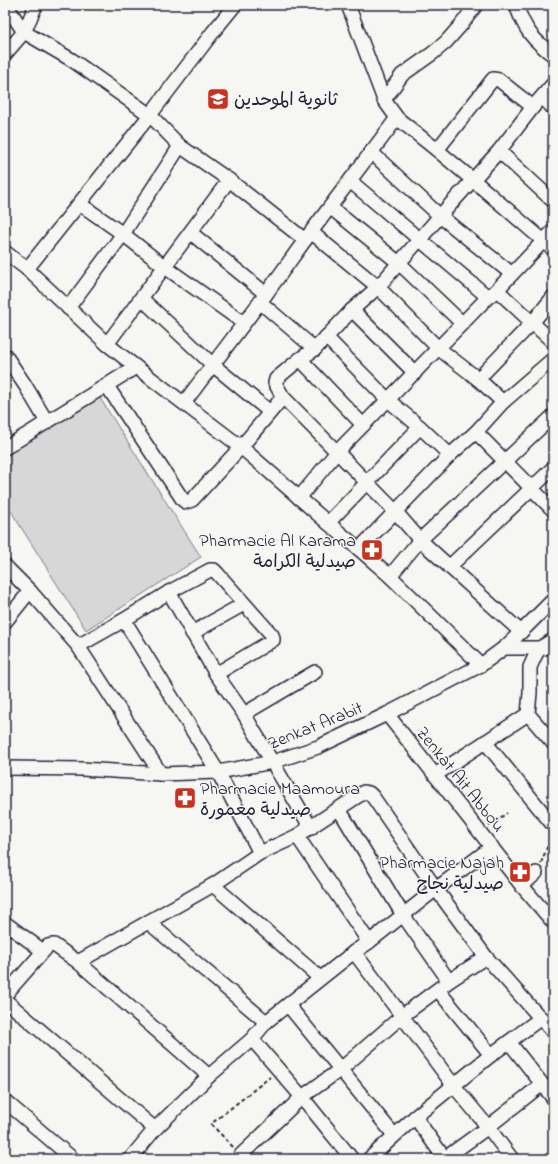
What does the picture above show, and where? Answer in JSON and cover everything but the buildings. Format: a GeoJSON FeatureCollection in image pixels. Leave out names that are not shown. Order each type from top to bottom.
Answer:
{"type":"FeatureCollection","features":[{"type":"Feature","properties":{"kind":"street"},"geometry":{"type":"LineString","coordinates":[[6,5],[24,32],[72,60],[150,115],[180,146],[378,287],[438,348],[478,379],[503,402]]}},
{"type":"Feature","properties":{"kind":"street"},"geometry":{"type":"LineString","coordinates":[[5,54],[24,32],[36,5]]}},
{"type":"Feature","properties":{"kind":"street"},"geometry":{"type":"LineString","coordinates":[[27,269],[80,204],[235,5]]}},
{"type":"Feature","properties":{"kind":"street"},"geometry":{"type":"LineString","coordinates":[[348,5],[384,100],[397,118],[473,180],[548,245]]}},
{"type":"Feature","properties":{"kind":"street"},"geometry":{"type":"LineString","coordinates":[[384,100],[402,75],[446,42],[476,5]]}},
{"type":"Feature","properties":{"kind":"street"},"geometry":{"type":"LineString","coordinates":[[516,5],[522,22],[531,36],[553,55]]}},
{"type":"Feature","properties":{"kind":"street"},"geometry":{"type":"LineString","coordinates":[[437,150],[493,79],[499,80],[533,107]]}},
{"type":"Feature","properties":{"kind":"street"},"geometry":{"type":"LineString","coordinates":[[521,632],[420,540],[395,511],[283,397],[275,381],[300,358],[315,349],[352,310],[378,287],[419,239],[499,151],[553,84]]}},
{"type":"Feature","properties":{"kind":"street"},"geometry":{"type":"LineString","coordinates":[[542,97],[553,108]]}},
{"type":"Feature","properties":{"kind":"street"},"geometry":{"type":"LineString","coordinates":[[184,403],[397,118]]}},
{"type":"Feature","properties":{"kind":"street"},"geometry":{"type":"LineString","coordinates":[[68,308],[123,234],[180,146]]}},
{"type":"Feature","properties":{"kind":"street"},"geometry":{"type":"LineString","coordinates":[[499,151],[553,201]]}},
{"type":"Feature","properties":{"kind":"street"},"geometry":{"type":"LineString","coordinates":[[371,152],[440,216],[512,274]]}},
{"type":"Feature","properties":{"kind":"street"},"geometry":{"type":"LineString","coordinates":[[106,344],[191,233],[229,180]]}},
{"type":"Feature","properties":{"kind":"street"},"geometry":{"type":"LineString","coordinates":[[350,181],[419,239],[533,322],[553,342]]}},
{"type":"Feature","properties":{"kind":"street"},"geometry":{"type":"LineString","coordinates":[[80,204],[123,234],[164,267],[244,323]]}},
{"type":"Feature","properties":{"kind":"street"},"geometry":{"type":"LineString","coordinates":[[330,207],[399,263],[463,324]]}},
{"type":"Feature","properties":{"kind":"street"},"geometry":{"type":"LineString","coordinates":[[299,498],[363,425],[438,348],[512,274],[548,245],[553,231]]}},
{"type":"Feature","properties":{"kind":"street"},"geometry":{"type":"LineString","coordinates":[[191,233],[263,298],[315,349]]}},
{"type":"Feature","properties":{"kind":"street"},"geometry":{"type":"LineString","coordinates":[[5,252],[27,269],[106,344],[241,447],[328,524],[359,549],[390,576],[482,665]]}},
{"type":"Feature","properties":{"kind":"street"},"geometry":{"type":"LineString","coordinates":[[478,379],[533,322],[553,297]]}},
{"type":"Feature","properties":{"kind":"street"},"geometry":{"type":"LineString","coordinates":[[141,298],[213,365],[270,412]]}},
{"type":"Feature","properties":{"kind":"street"},"geometry":{"type":"LineString","coordinates":[[352,310],[415,373]]}},
{"type":"Feature","properties":{"kind":"street"},"geometry":{"type":"LineString","coordinates":[[326,337],[388,400],[450,455]]}},
{"type":"Feature","properties":{"kind":"street"},"geometry":{"type":"LineString","coordinates":[[5,355],[47,422]]}},
{"type":"Feature","properties":{"kind":"street"},"geometry":{"type":"LineString","coordinates":[[300,358],[363,425]]}},
{"type":"Feature","properties":{"kind":"street"},"geometry":{"type":"LineString","coordinates":[[359,549],[450,455],[476,432],[503,402],[553,359]]}},
{"type":"Feature","properties":{"kind":"street"},"geometry":{"type":"LineString","coordinates":[[5,448],[136,368]]}},
{"type":"Feature","properties":{"kind":"street"},"geometry":{"type":"LineString","coordinates":[[107,386],[183,500],[186,502],[192,500],[241,447],[283,397]]}},
{"type":"Feature","properties":{"kind":"street"},"geometry":{"type":"LineString","coordinates":[[390,576],[420,540],[553,416]]}},
{"type":"Feature","properties":{"kind":"street"},"geometry":{"type":"LineString","coordinates":[[328,524],[366,482],[420,427]]}},
{"type":"Feature","properties":{"kind":"street"},"geometry":{"type":"LineString","coordinates":[[476,432],[553,510]]}},
{"type":"Feature","properties":{"kind":"street"},"geometry":{"type":"LineString","coordinates":[[449,567],[553,468]]}},
{"type":"Feature","properties":{"kind":"street"},"geometry":{"type":"LineString","coordinates":[[5,566],[30,591],[78,646],[161,774]]}},
{"type":"Feature","properties":{"kind":"street"},"geometry":{"type":"LineString","coordinates":[[78,646],[169,592],[210,570],[214,570],[272,635],[273,638],[273,640],[216,674]]}},
{"type":"Feature","properties":{"kind":"street"},"geometry":{"type":"LineString","coordinates":[[5,622],[30,591]]}},
{"type":"Feature","properties":{"kind":"street"},"geometry":{"type":"LineString","coordinates":[[169,592],[216,674],[244,714],[311,828]]}},
{"type":"Feature","properties":{"kind":"street","name":"Zenkat Arabit"},"geometry":{"type":"LineString","coordinates":[[5,768],[82,769],[161,774],[218,772],[273,762],[318,747],[387,714],[482,665],[504,648],[553,600]]}},
{"type":"Feature","properties":{"kind":"street"},"geometry":{"type":"LineString","coordinates":[[192,633],[244,604]]}},
{"type":"Feature","properties":{"kind":"street"},"geometry":{"type":"LineString","coordinates":[[124,620],[218,772],[260,853]]}},
{"type":"Feature","properties":{"kind":"street"},"geometry":{"type":"LineString","coordinates":[[553,640],[540,648],[530,667],[528,714],[553,743]]}},
{"type":"Feature","properties":{"kind":"street"},"geometry":{"type":"LineString","coordinates":[[504,648],[553,648]]}},
{"type":"Feature","properties":{"kind":"street"},"geometry":{"type":"LineString","coordinates":[[244,714],[315,672]]}},
{"type":"Feature","properties":{"kind":"street","name":"Zenkat Ait Abbou"},"geometry":{"type":"LineString","coordinates":[[387,714],[522,886],[553,922]]}},
{"type":"Feature","properties":{"kind":"street"},"geometry":{"type":"LineString","coordinates":[[435,775],[528,714]]}},
{"type":"Feature","properties":{"kind":"street"},"geometry":{"type":"LineString","coordinates":[[485,742],[553,826]]}},
{"type":"Feature","properties":{"kind":"street"},"geometry":{"type":"LineString","coordinates":[[78,962],[213,885],[260,853],[311,828],[364,792],[369,793],[436,889],[486,957],[553,1032]]}},
{"type":"Feature","properties":{"kind":"street"},"geometry":{"type":"LineString","coordinates":[[339,809],[403,915],[449,981]]}},
{"type":"Feature","properties":{"kind":"street"},"geometry":{"type":"LineString","coordinates":[[297,836],[369,942]]}},
{"type":"Feature","properties":{"kind":"street"},"geometry":{"type":"LineString","coordinates":[[130,1159],[155,1129],[209,1076],[252,1038],[266,1022],[320,978],[492,847]]}},
{"type":"Feature","properties":{"kind":"street"},"geometry":{"type":"LineString","coordinates":[[522,886],[536,873]]}},
{"type":"Feature","properties":{"kind":"street"},"geometry":{"type":"LineString","coordinates":[[213,885],[320,978]]}},
{"type":"Feature","properties":{"kind":"street"},"geometry":{"type":"LineString","coordinates":[[148,922],[266,1022]]}},
{"type":"Feature","properties":{"kind":"street"},"geometry":{"type":"LineString","coordinates":[[5,924],[43,951]]}},
{"type":"Feature","properties":{"kind":"street"},"geometry":{"type":"LineString","coordinates":[[5,995],[43,951],[48,946],[54,945],[78,962],[209,1076]]}},
{"type":"Feature","properties":{"kind":"street"},"geometry":{"type":"LineString","coordinates":[[354,952],[454,1086],[512,1159]]}},
{"type":"Feature","properties":{"kind":"street"},"geometry":{"type":"LineString","coordinates":[[240,1155],[302,1097],[341,1069],[402,1016],[449,981],[486,957]]}},
{"type":"Feature","properties":{"kind":"street"},"geometry":{"type":"LineString","coordinates":[[438,990],[492,1055]]}},
{"type":"Feature","properties":{"kind":"street"},"geometry":{"type":"LineString","coordinates":[[5,1000],[155,1129]]}},
{"type":"Feature","properties":{"kind":"street"},"geometry":{"type":"LineString","coordinates":[[288,1005],[394,1135]]}},
{"type":"Feature","properties":{"kind":"street"},"geometry":{"type":"LineString","coordinates":[[369,1159],[415,1117],[541,1018]]}},
{"type":"Feature","properties":{"kind":"street"},"geometry":{"type":"LineString","coordinates":[[252,1038],[352,1159]]}},
{"type":"Feature","properties":{"kind":"street"},"geometry":{"type":"LineString","coordinates":[[509,1042],[541,1085],[553,1098]]}},
{"type":"Feature","properties":{"kind":"street"},"geometry":{"type":"LineString","coordinates":[[415,1117],[444,1159],[488,1127],[541,1085]]}},
{"type":"Feature","properties":{"kind":"street"},"geometry":{"type":"LineString","coordinates":[[5,1101],[73,1159]]}},
{"type":"Feature","properties":{"kind":"path"},"geometry":{"type":"LineString","coordinates":[[481,833],[506,813]]}},
{"type":"Feature","properties":{"kind":"path"},"geometry":{"type":"LineString","coordinates":[[536,873],[553,834]]}},
{"type":"Feature","properties":{"kind":"path"},"geometry":{"type":"LineString","coordinates":[[240,1155],[211,1124],[279,1070]]}},
{"type":"Feature","properties":{"kind":"shaded area"},"geometry":{"type":"Polygon","coordinates":[[[98,395],[201,557],[86,630],[5,502],[5,454],[98,395]]]}},
{"type":"Feature","properties":{"kind":"place","name":"ثانوية الموحدين"},"geometry":{"type":"Point","coordinates":[218,99]}},
{"type":"Feature","properties":{"kind":"place","name":"Pharmacie Al Karama صيدلية الكرامة"},"geometry":{"type":"Point","coordinates":[372,550]}},
{"type":"Feature","properties":{"kind":"place","name":"Pharmacie Maamoura صيدلية معمورة"},"geometry":{"type":"Point","coordinates":[185,798]}},
{"type":"Feature","properties":{"kind":"place","name":"Pharmacie Najah صيدلية نجاح"},"geometry":{"type":"Point","coordinates":[520,872]}}]}
